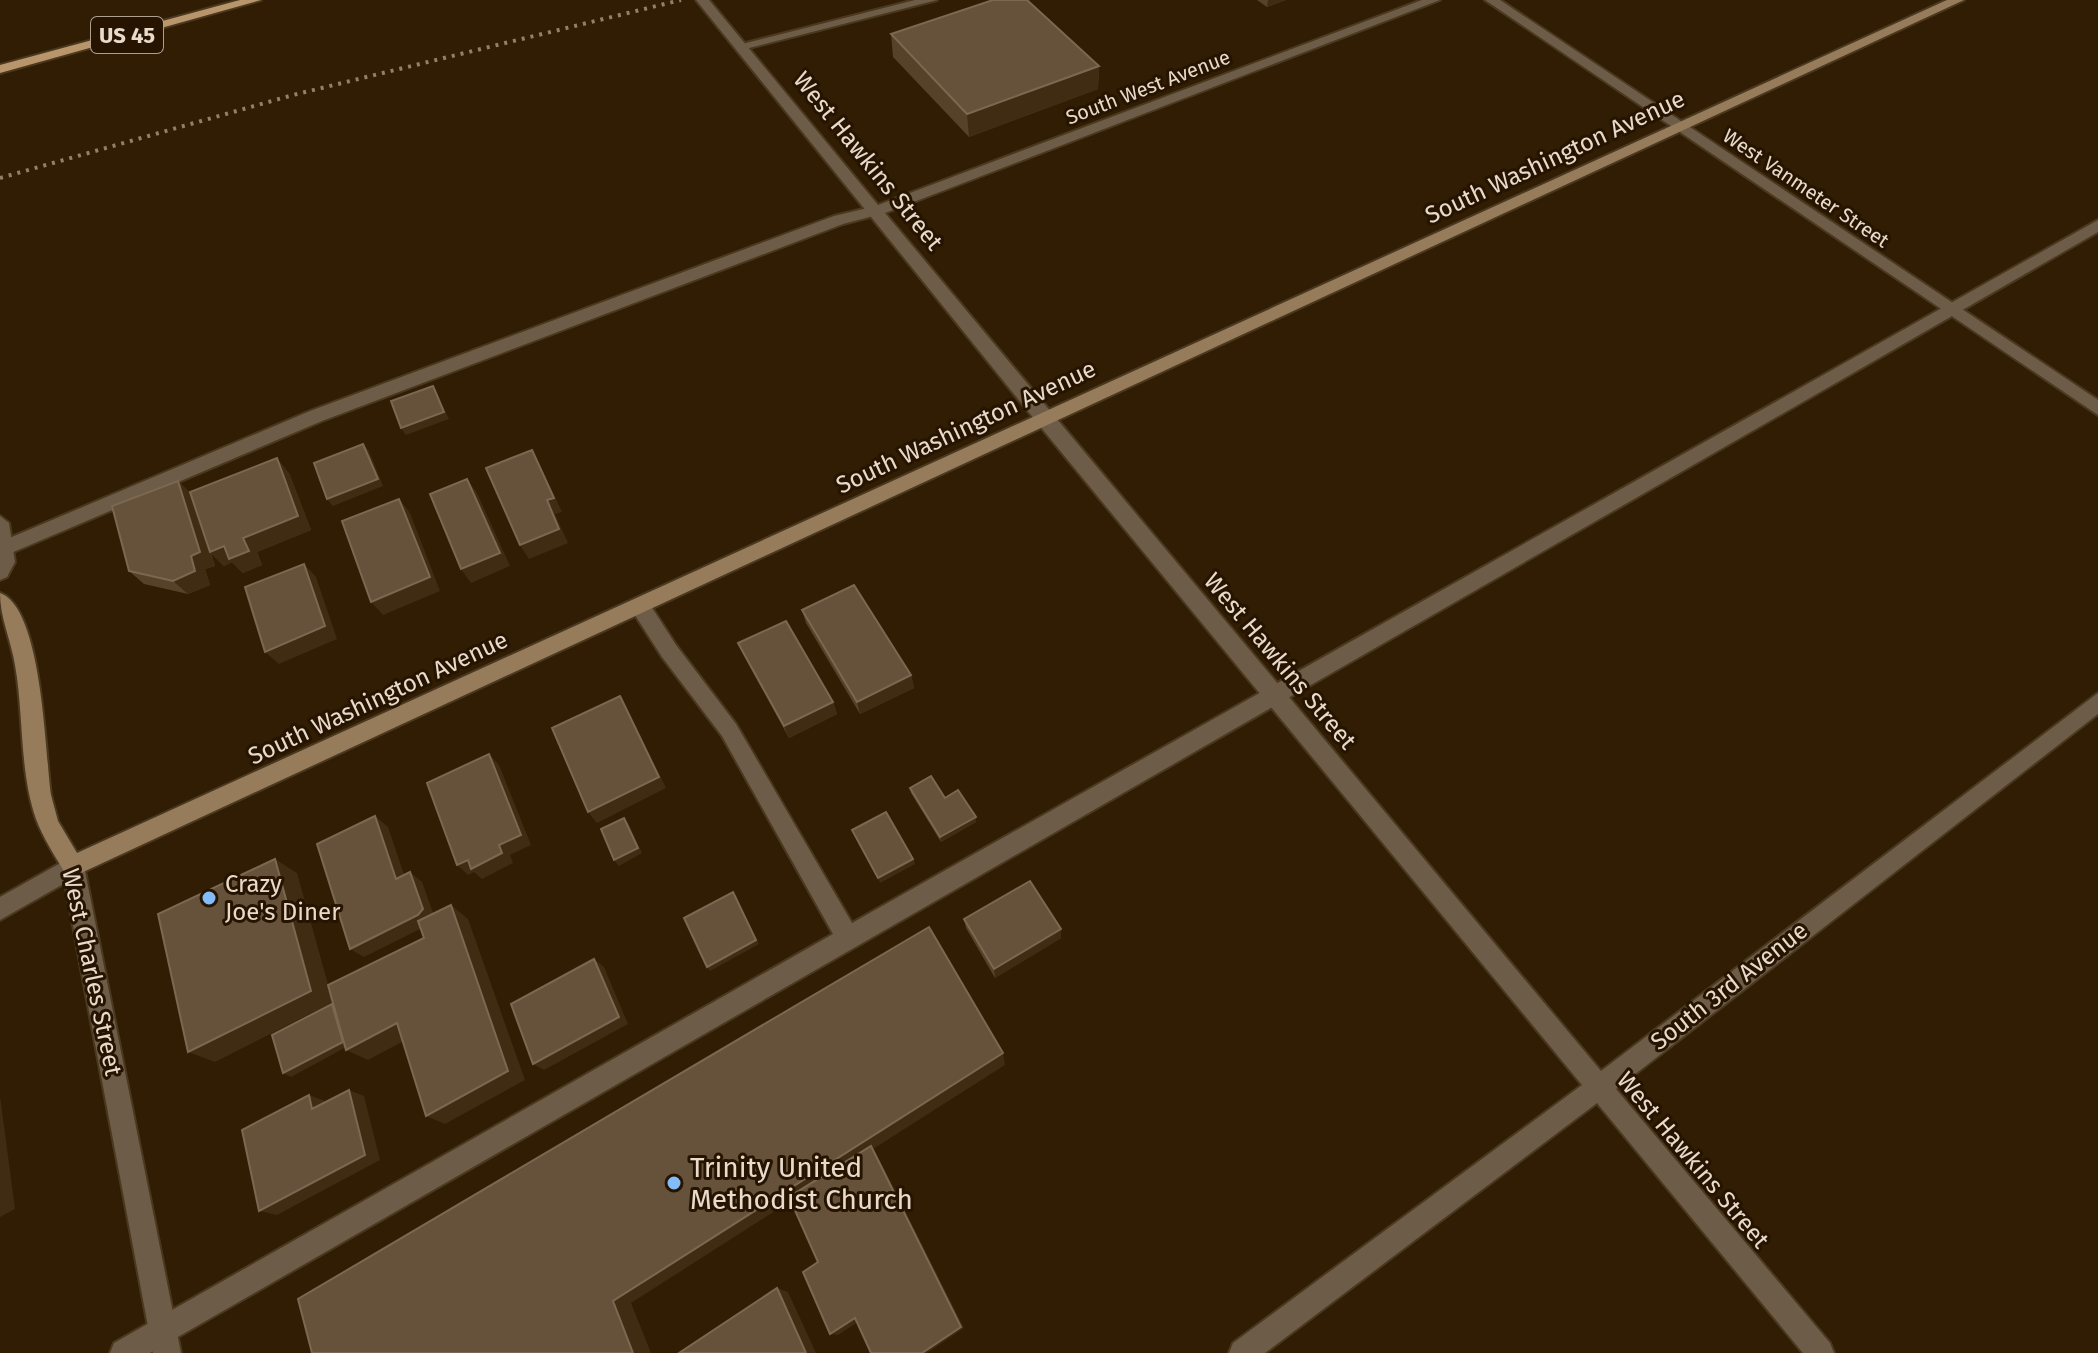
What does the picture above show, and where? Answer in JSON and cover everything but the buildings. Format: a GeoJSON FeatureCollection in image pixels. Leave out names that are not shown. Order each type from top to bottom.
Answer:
{"type":"FeatureCollection","features":[{"type":"Feature","properties":{"kind":"main road","name":"US 45"},"geometry":{"type":"LineString","coordinates":[[0,69],[255,0]]}},
{"type":"Feature","properties":{"kind":"main road","name":"South Washington Avenue"},"geometry":{"type":"LineString","coordinates":[[73,866],[1958,0]]}},
{"type":"Feature","properties":{"kind":"main road","name":"West Charles Street"},"geometry":{"type":"LineString","coordinates":[[0,601],[8,607],[22,639],[37,772],[46,818],[73,866]]}},
{"type":"Feature","properties":{"kind":"street","name":"West Hawkins Street"},"geometry":{"type":"LineString","coordinates":[[702,0],[1045,420],[1820,1353]]}},
{"type":"Feature","properties":{"kind":"street"},"geometry":{"type":"LineString","coordinates":[[741,46],[931,0]]}},
{"type":"Feature","properties":{"kind":"street","name":"South West Avenue"},"geometry":{"type":"LineString","coordinates":[[4,548],[316,416],[839,220],[876,211],[1434,0]]}},
{"type":"Feature","properties":{"kind":"street","name":"West Vanmeter Street"},"geometry":{"type":"LineString","coordinates":[[1491,0],[2098,409]]}},
{"type":"Feature","properties":{"kind":"street"},"geometry":{"type":"LineString","coordinates":[[124,1353],[164,1342],[848,938],[2098,225]]}},
{"type":"Feature","properties":{"kind":"street"},"geometry":{"type":"LineString","coordinates":[[0,523],[6,562],[0,572]]}},
{"type":"Feature","properties":{"kind":"street"},"geometry":{"type":"LineString","coordinates":[[640,606],[669,651],[729,730],[848,938]]}},
{"type":"Feature","properties":{"kind":"street","name":"South 3rd Avenue"},"geometry":{"type":"LineString","coordinates":[[1243,1353],[1599,1087],[2098,702]]}},
{"type":"Feature","properties":{"kind":"street","name":"South Washington Avenue"},"geometry":{"type":"LineString","coordinates":[[0,909],[73,866]]}},
{"type":"Feature","properties":{"kind":"street","name":"West Charles Street"},"geometry":{"type":"LineString","coordinates":[[73,866],[164,1342]]}},
{"type":"Feature","properties":{"kind":"railway"},"geometry":{"type":"LineString","coordinates":[[0,178],[293,95],[681,0]]}},
{"type":"Feature","properties":{"kind":"place","name":"Crazy Joe's Diner"},"geometry":{"type":"Point","coordinates":[209,898]}},
{"type":"Feature","properties":{"kind":"place","name":"Trinity United Methodist Church"},"geometry":{"type":"Point","coordinates":[674,1183]}}]}
